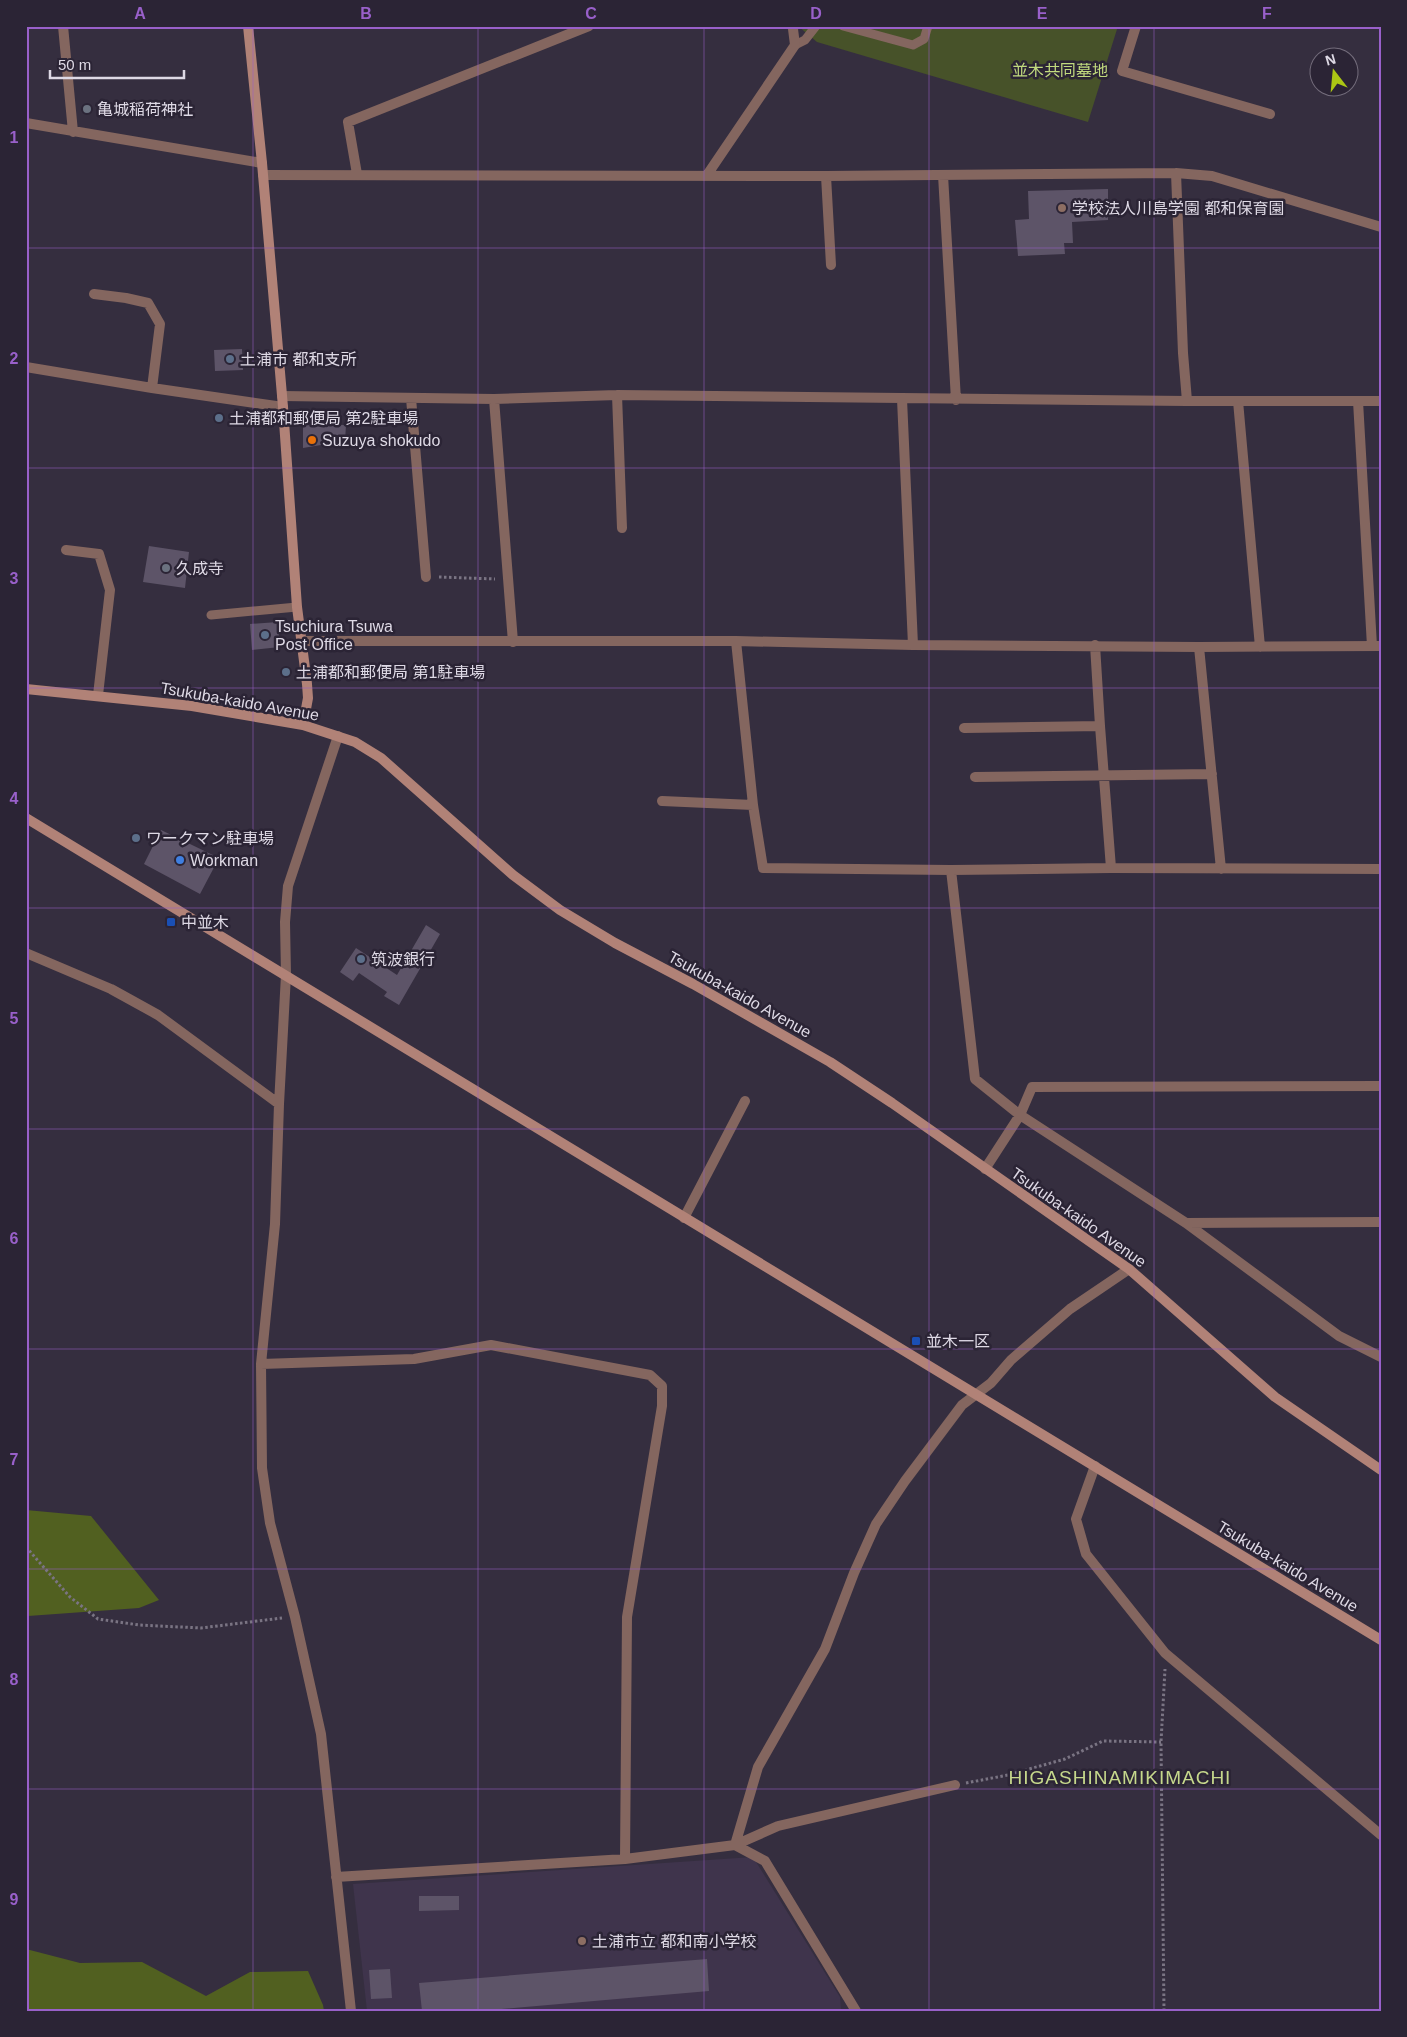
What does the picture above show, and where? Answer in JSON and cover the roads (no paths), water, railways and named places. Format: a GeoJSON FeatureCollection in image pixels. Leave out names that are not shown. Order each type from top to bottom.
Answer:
{"type":"FeatureCollection","features":[{"type":"Feature","properties":{"kind":"street"},"geometry":{"type":"LineString","coordinates":[[64,26],[73,132]]}},
{"type":"Feature","properties":{"kind":"street"},"geometry":{"type":"LineString","coordinates":[[248,26],[283,402],[297,607],[308,698],[303,724]]}},
{"type":"Feature","properties":{"kind":"street"},"geometry":{"type":"LineString","coordinates":[[357,174],[348,122],[589,26]]}},
{"type":"Feature","properties":{"kind":"street"},"geometry":{"type":"LineString","coordinates":[[1136,26],[1122,71],[1270,114]]}},
{"type":"Feature","properties":{"kind":"street"},"geometry":{"type":"LineString","coordinates":[[707,175],[795,45],[792,27]]}},
{"type":"Feature","properties":{"kind":"street"},"geometry":{"type":"LineString","coordinates":[[26,123],[262,163]]}},
{"type":"Feature","properties":{"kind":"street"},"geometry":{"type":"LineString","coordinates":[[263,175],[826,176],[1176,173],[1212,176],[1381,227]]}},
{"type":"Feature","properties":{"kind":"street"},"geometry":{"type":"LineString","coordinates":[[1176,173],[1188,401]]}},
{"type":"Feature","properties":{"kind":"street"},"geometry":{"type":"LineString","coordinates":[[943,175],[956,400]]}},
{"type":"Feature","properties":{"kind":"street"},"geometry":{"type":"LineString","coordinates":[[826,176],[831,265]]}},
{"type":"Feature","properties":{"kind":"street"},"geometry":{"type":"LineString","coordinates":[[94,294],[148,303],[160,324],[152,388]]}},
{"type":"Feature","properties":{"kind":"street"},"geometry":{"type":"LineString","coordinates":[[26,368],[152,388],[283,402],[617,395],[956,400],[1381,401]]}},
{"type":"Feature","properties":{"kind":"street"},"geometry":{"type":"LineString","coordinates":[[617,395],[622,528]]}},
{"type":"Feature","properties":{"kind":"street"},"geometry":{"type":"LineString","coordinates":[[411,398],[426,577]]}},
{"type":"Feature","properties":{"kind":"street"},"geometry":{"type":"LineString","coordinates":[[494,399],[513,642]]}},
{"type":"Feature","properties":{"kind":"street"},"geometry":{"type":"LineString","coordinates":[[902,399],[913,645]]}},
{"type":"Feature","properties":{"kind":"street"},"geometry":{"type":"LineString","coordinates":[[1238,401],[1260,647]]}},
{"type":"Feature","properties":{"kind":"street"},"geometry":{"type":"LineString","coordinates":[[302,641],[736,641],[913,645],[1377,646],[1358,401]]}},
{"type":"Feature","properties":{"kind":"street"},"geometry":{"type":"LineString","coordinates":[[66,550],[98,554],[110,590],[98,695]]}},
{"type":"Feature","properties":{"kind":"street"},"geometry":{"type":"LineString","coordinates":[[736,641],[753,805],[764,868],[951,870],[1111,868],[1381,869]]}},
{"type":"Feature","properties":{"kind":"street"},"geometry":{"type":"LineString","coordinates":[[1095,645],[1111,868]]}},
{"type":"Feature","properties":{"kind":"street"},"geometry":{"type":"LineString","coordinates":[[1199,647],[1220,869]]}},
{"type":"Feature","properties":{"kind":"street","name":"Tsukuba-kaido Avenue"},"geometry":{"type":"LineString","coordinates":[[26,689],[192,706],[303,724],[355,742],[381,758],[513,875],[560,910],[615,943],[693,984],[830,1062],[1129,1269],[1276,1397],[1381,1470]]}},
{"type":"Feature","properties":{"kind":"street"},"geometry":{"type":"LineString","coordinates":[[964,728],[1100,726]]}},
{"type":"Feature","properties":{"kind":"street"},"geometry":{"type":"LineString","coordinates":[[338,736],[288,886],[285,922],[286,975],[278,1104],[275,1224],[261,1364],[262,1468],[270,1523],[295,1617],[321,1734],[351,2011]]}},
{"type":"Feature","properties":{"kind":"street"},"geometry":{"type":"LineString","coordinates":[[975,778],[1212,774]]}},
{"type":"Feature","properties":{"kind":"street"},"geometry":{"type":"LineString","coordinates":[[662,801],[753,805]]}},
{"type":"Feature","properties":{"kind":"street","name":"Tsukuba-kaido Avenue"},"geometry":{"type":"LineString","coordinates":[[26,818],[1381,1640]]}},
{"type":"Feature","properties":{"kind":"street"},"geometry":{"type":"LineString","coordinates":[[951,870],[975,1079],[1020,1115],[1186,1223],[1339,1336],[1381,1357]]}},
{"type":"Feature","properties":{"kind":"street"},"geometry":{"type":"LineString","coordinates":[[26,954],[111,989],[158,1015],[278,1104]]}},
{"type":"Feature","properties":{"kind":"street"},"geometry":{"type":"LineString","coordinates":[[985,1169],[1020,1115],[1032,1087],[1381,1086]]}},
{"type":"Feature","properties":{"kind":"street"},"geometry":{"type":"LineString","coordinates":[[684,1218],[745,1101]]}},
{"type":"Feature","properties":{"kind":"street"},"geometry":{"type":"LineString","coordinates":[[1186,1223],[1381,1222]]}},
{"type":"Feature","properties":{"kind":"street"},"geometry":{"type":"LineString","coordinates":[[736,1844],[758,1767],[825,1649],[854,1573],[876,1524],[932,1443],[962,1405],[991,1383],[1011,1360],[1070,1309],[1129,1269]]}},
{"type":"Feature","properties":{"kind":"street"},"geometry":{"type":"LineString","coordinates":[[261,1364],[414,1359],[491,1345],[650,1375],[662,1386],[662,1406],[627,1617],[625,1859]]}},
{"type":"Feature","properties":{"kind":"street"},"geometry":{"type":"LineString","coordinates":[[1096,1466],[1076,1518],[1086,1554],[1165,1653],[1381,1835]]}},
{"type":"Feature","properties":{"kind":"street"},"geometry":{"type":"LineString","coordinates":[[336,1877],[625,1859],[736,1844],[778,1826],[954,1785]]}},
{"type":"Feature","properties":{"kind":"street"},"geometry":{"type":"LineString","coordinates":[[736,1844],[765,1861],[856,2011]]}},
{"type":"Feature","properties":{"kind":"lane"},"geometry":{"type":"LineString","coordinates":[[795,45],[805,40],[816,26]]}},
{"type":"Feature","properties":{"kind":"lane"},"geometry":{"type":"LineString","coordinates":[[843,26],[913,45],[924,39],[928,26]]}},
{"type":"Feature","properties":{"kind":"lane"},"geometry":{"type":"LineString","coordinates":[[211,614],[297,607]]}},
{"type":"Feature","properties":{"kind":"place","name":"亀城稲荷神社"},"geometry":{"type":"Point","coordinates":[87,109]}},
{"type":"Feature","properties":{"kind":"place","name":"学校法人川島学園 都和保育園"},"geometry":{"type":"Point","coordinates":[1062,208]}},
{"type":"Feature","properties":{"kind":"place","name":"土浦市 都和支所"},"geometry":{"type":"Point","coordinates":[230,359]}},
{"type":"Feature","properties":{"kind":"place","name":"土浦都和郵便局 第2駐車場"},"geometry":{"type":"Point","coordinates":[219,418]}},
{"type":"Feature","properties":{"kind":"place","name":"Suzuya shokudo"},"geometry":{"type":"Point","coordinates":[312,440]}},
{"type":"Feature","properties":{"kind":"place","name":"久成寺"},"geometry":{"type":"Point","coordinates":[166,568]}},
{"type":"Feature","properties":{"kind":"place","name":"Tsuchiura Tsuwa Post Office"},"geometry":{"type":"Point","coordinates":[265,635]}},
{"type":"Feature","properties":{"kind":"place","name":"土浦都和郵便局 第1駐車場"},"geometry":{"type":"Point","coordinates":[286,672]}},
{"type":"Feature","properties":{"kind":"place","name":"ワークマン駐車場"},"geometry":{"type":"Point","coordinates":[136,838]}},
{"type":"Feature","properties":{"kind":"place","name":"Workman"},"geometry":{"type":"Point","coordinates":[180,860]}},
{"type":"Feature","properties":{"kind":"place","name":"中並木"},"geometry":{"type":"Point","coordinates":[171,922]}},
{"type":"Feature","properties":{"kind":"place","name":"筑波銀行"},"geometry":{"type":"Point","coordinates":[361,959]}},
{"type":"Feature","properties":{"kind":"place","name":"並木一区"},"geometry":{"type":"Point","coordinates":[916,1341]}},
{"type":"Feature","properties":{"kind":"place","name":"土浦市立 都和南小学校"},"geometry":{"type":"Point","coordinates":[582,1941]}},
{"type":"Feature","properties":{"kind":"district","name":"HIGASHINAMIKIMACHI"},"geometry":{"type":"Point","coordinates":[1120,1777]}},
{"type":"Feature","properties":{"kind":"park label","name":"並木共同墓地"},"geometry":{"type":"Point","coordinates":[1060,70]}}]}
